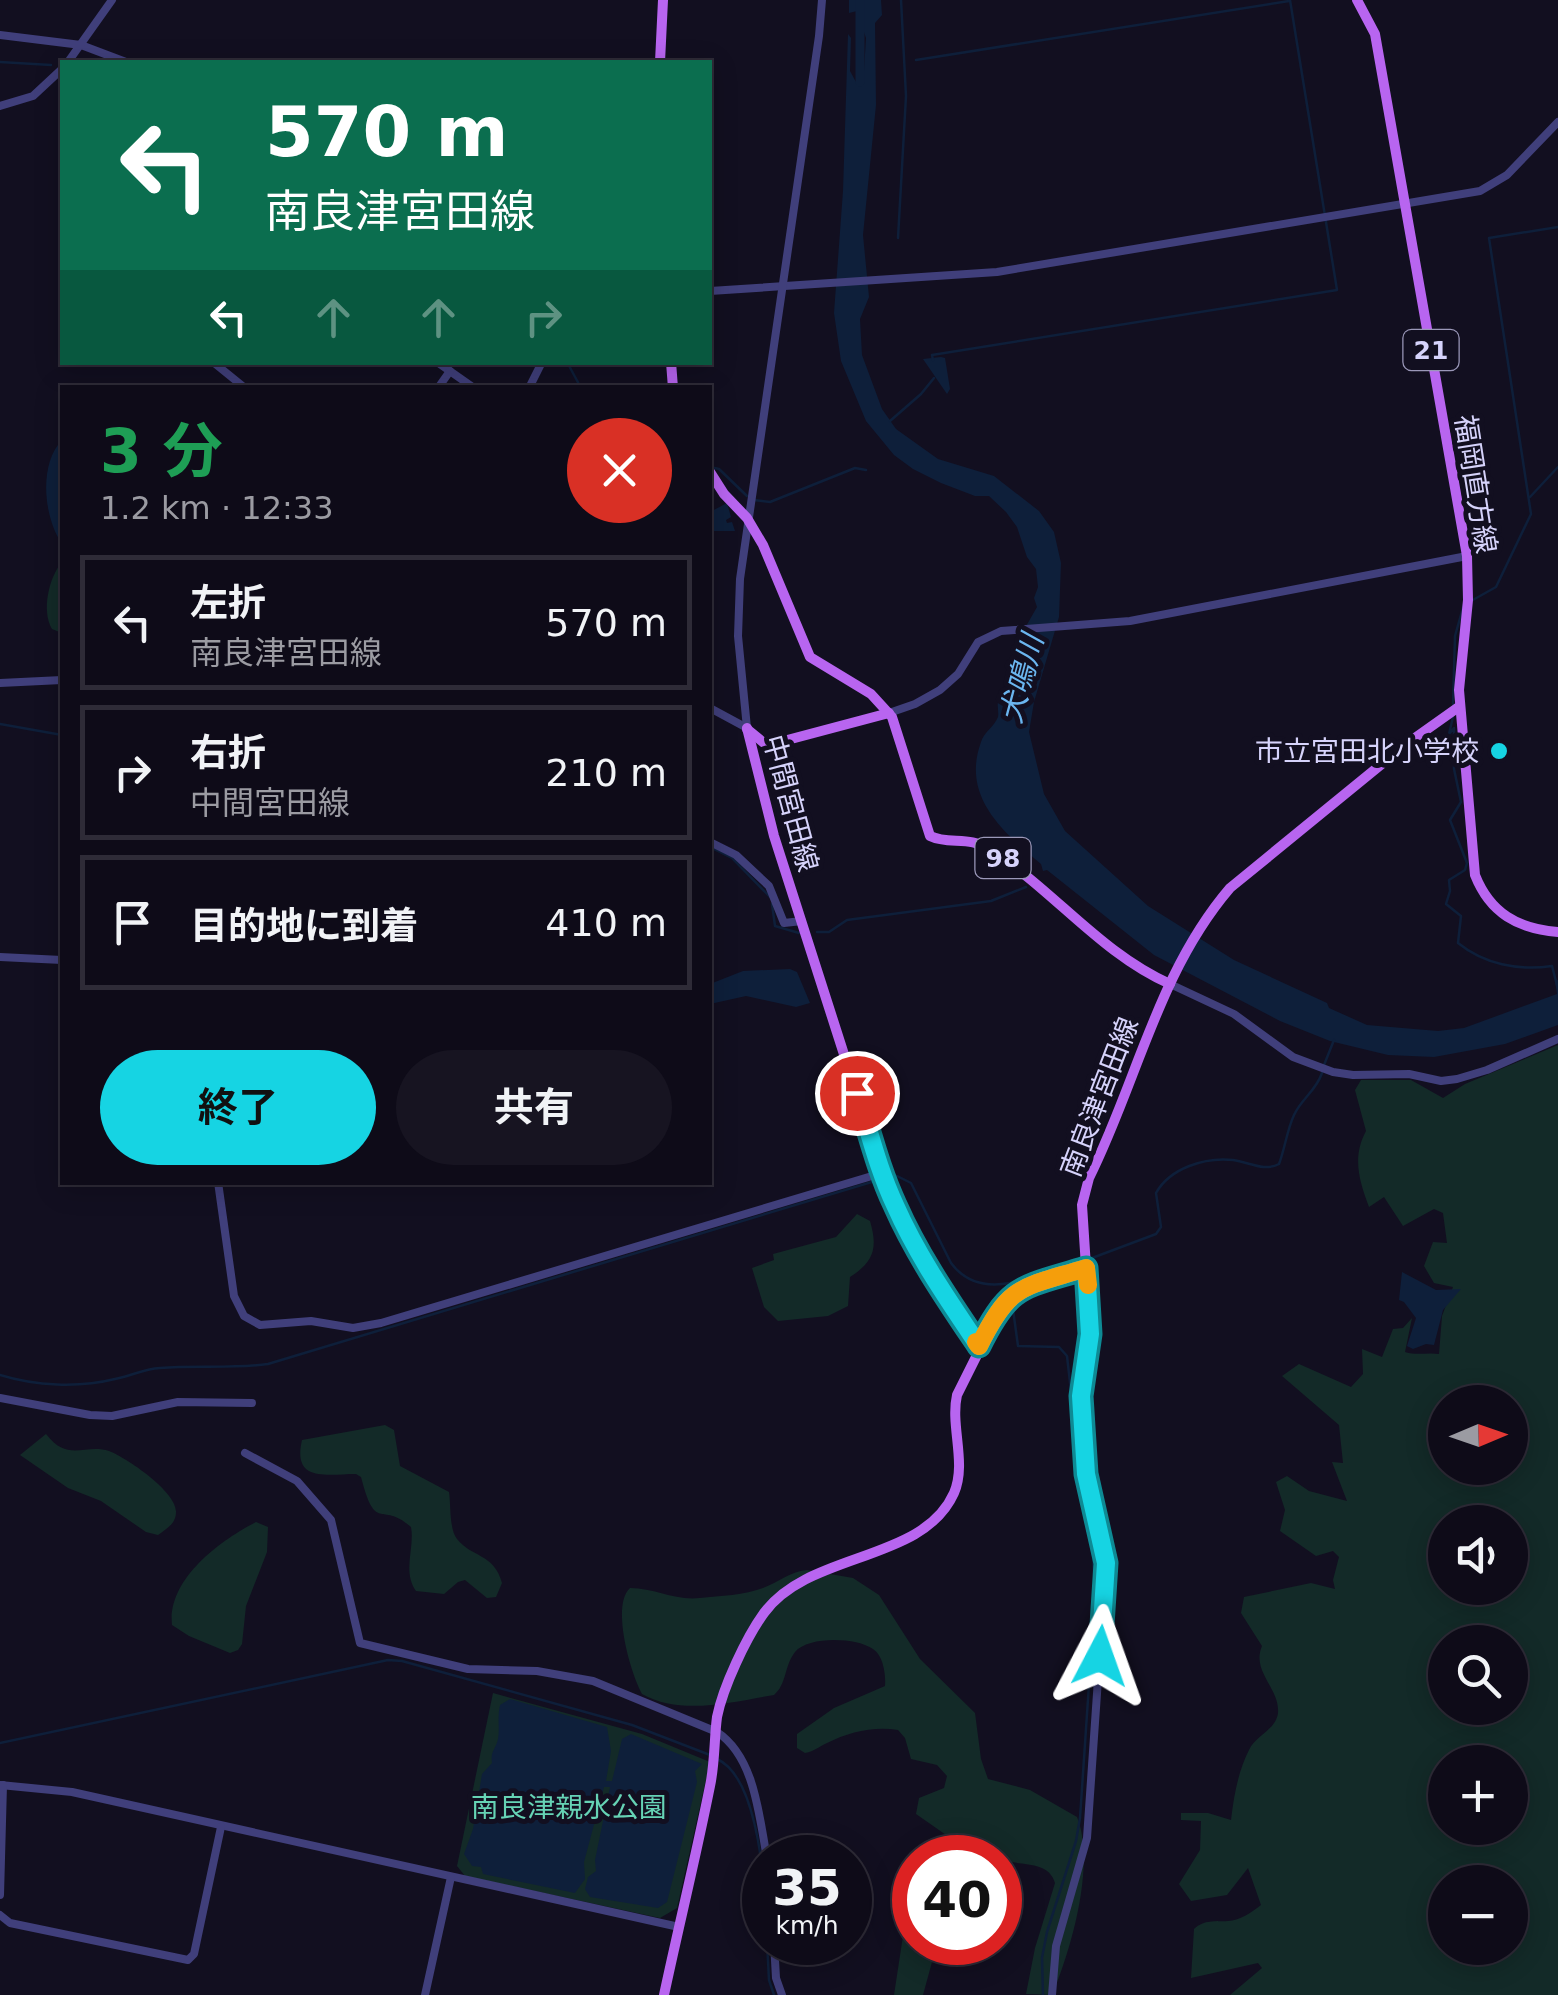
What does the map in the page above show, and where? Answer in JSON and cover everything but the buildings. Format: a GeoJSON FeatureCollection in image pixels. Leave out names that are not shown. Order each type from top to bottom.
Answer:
{"type":"FeatureCollection","features":[{"type":"Feature","properties":{"kind":"main road"},"geometry":{"type":"LineString","coordinates":[[660,60],[663,0]]}},
{"type":"Feature","properties":{"kind":"main road","name":"福岡直方線"},"geometry":{"type":"LineString","coordinates":[[1358,0],[1375,34],[1467,556],[1468,600],[1462,638],[1460,706],[1472,858],[1479,886],[1495,909],[1528,928],[1558,932]]}},
{"type":"Feature","properties":{"kind":"main road"},"geometry":{"type":"LineString","coordinates":[[712,475],[763,545],[810,658],[872,694],[889,713]]}},
{"type":"Feature","properties":{"kind":"main road"},"geometry":{"type":"LineString","coordinates":[[1171,982],[1204,919],[1230,888],[1404,745],[1460,706]]}},
{"type":"Feature","properties":{"kind":"main road","name":"中間宮田線"},"geometry":{"type":"LineString","coordinates":[[747,728],[764,742],[776,743],[889,713]]}},
{"type":"Feature","properties":{"kind":"main road","name":"98"},"geometry":{"type":"LineString","coordinates":[[889,713],[930,836],[940,840],[966,839],[984,846],[1027,876],[1119,954],[1171,982]]}},
{"type":"Feature","properties":{"kind":"main road","name":"中間宮田線"},"geometry":{"type":"LineString","coordinates":[[747,728],[764,801],[882,1174],[922,1258],[979,1346]]}},
{"type":"Feature","properties":{"kind":"main road","name":"南良津宮田線"},"geometry":{"type":"LineString","coordinates":[[1086,1268],[1082,1226],[1085,1191],[1171,982]]}},
{"type":"Feature","properties":{"kind":"main road"},"geometry":{"type":"LineString","coordinates":[[664,1995],[715,1757],[718,1712],[767,1609],[797,1584],[904,1540],[926,1528],[941,1513],[954,1494],[958,1479],[954,1407],[957,1395],[998,1309],[1011,1295],[1086,1268]]}},
{"type":"Feature","properties":{"kind":"street"},"geometry":{"type":"LineString","coordinates":[[70,60],[112,0]]}},
{"type":"Feature","properties":{"kind":"street"},"geometry":{"type":"LineString","coordinates":[[747,728],[738,636],[747,518],[820,36],[822,0]]}},
{"type":"Feature","properties":{"kind":"street"},"geometry":{"type":"LineString","coordinates":[[0,35],[81,46],[120,60]]}},
{"type":"Feature","properties":{"kind":"street"},"geometry":{"type":"LineString","coordinates":[[0,106],[33,96],[60,71]]}},
{"type":"Feature","properties":{"kind":"street"},"geometry":{"type":"LineString","coordinates":[[712,291],[997,272],[1466,194],[1492,186],[1558,122]]}},
{"type":"Feature","properties":{"kind":"street"},"geometry":{"type":"LineString","coordinates":[[217,365],[241,385]]}},
{"type":"Feature","properties":{"kind":"street"},"geometry":{"type":"LineString","coordinates":[[441,365],[470,385]]}},
{"type":"Feature","properties":{"kind":"street"},"geometry":{"type":"LineString","coordinates":[[440,385],[450,371]]}},
{"type":"Feature","properties":{"kind":"street"},"geometry":{"type":"LineString","coordinates":[[889,713],[940,690],[958,674],[978,642],[1003,630],[1130,621],[1467,556]]}},
{"type":"Feature","properties":{"kind":"street"},"geometry":{"type":"LineString","coordinates":[[0,683],[60,680]]}},
{"type":"Feature","properties":{"kind":"street"},"geometry":{"type":"LineString","coordinates":[[712,709],[747,728]]}},
{"type":"Feature","properties":{"kind":"street"},"geometry":{"type":"LineString","coordinates":[[712,843],[736,854],[769,886],[784,923],[802,921]]}},
{"type":"Feature","properties":{"kind":"street"},"geometry":{"type":"LineString","coordinates":[[0,957],[60,960]]}},
{"type":"Feature","properties":{"kind":"street"},"geometry":{"type":"LineString","coordinates":[[1171,982],[1234,1014],[1293,1057],[1353,1075],[1409,1074],[1441,1081],[1457,1079],[1558,1039]]}},
{"type":"Feature","properties":{"kind":"street"},"geometry":{"type":"LineString","coordinates":[[218,1185],[234,1296],[244,1316],[260,1324],[311,1321],[353,1328],[381,1323],[882,1174]]}},
{"type":"Feature","properties":{"kind":"street"},"geometry":{"type":"LineString","coordinates":[[1052,1995],[1056,1946],[1087,1838],[1105,1578],[1105,1552],[1086,1474],[1081,1396],[1090,1334],[1086,1268]]}},
{"type":"Feature","properties":{"kind":"street"},"geometry":{"type":"LineString","coordinates":[[0,1398],[90,1416],[112,1416],[178,1402],[252,1403]]}},
{"type":"Feature","properties":{"kind":"street"},"geometry":{"type":"LineString","coordinates":[[244,1453],[297,1481],[330,1520],[360,1643],[468,1669],[537,1671],[593,1682],[716,1732],[731,1743],[747,1773],[762,1835]]}},
{"type":"Feature","properties":{"kind":"street"},"geometry":{"type":"LineString","coordinates":[[0,1895],[2,1785],[72,1792],[678,1927]]}},
{"type":"Feature","properties":{"kind":"street"},"geometry":{"type":"LineString","coordinates":[[0,1915],[10,1923],[188,1960],[194,1954],[220,1827]]}},
{"type":"Feature","properties":{"kind":"street"},"geometry":{"type":"LineString","coordinates":[[425,1995],[451,1877]]}},
{"type":"Feature","properties":{"kind":"street"},"geometry":{"type":"LineString","coordinates":[[775,1965],[782,1995]]}},
{"type":"Feature","properties":{"kind":"green space"},"geometry":{"type":"Polygon","coordinates":[[[60,564],[60,632],[52,629],[47,613],[50,585],[60,564]]]}},
{"type":"Feature","properties":{"kind":"green space"},"geometry":{"type":"Polygon","coordinates":[[[1558,1045],[1558,1995],[1230,1995],[1262,1968],[1258,1963],[1191,1978],[1194,1929],[1206,1922],[1237,1919],[1261,1905],[1248,1868],[1227,1895],[1191,1901],[1179,1884],[1200,1850],[1201,1821],[1181,1820],[1181,1813],[1208,1813],[1231,1820],[1245,1758],[1278,1713],[1275,1696],[1260,1664],[1262,1646],[1241,1613],[1244,1597],[1311,1583],[1335,1589],[1333,1580],[1339,1557],[1333,1551],[1316,1556],[1280,1531],[1285,1510],[1276,1482],[1287,1476],[1309,1491],[1347,1501],[1332,1462],[1343,1463],[1339,1425],[1282,1376],[1299,1364],[1351,1387],[1363,1374],[1362,1349],[1382,1357],[1393,1329],[1403,1328],[1412,1318],[1405,1352],[1439,1354],[1442,1316],[1453,1287],[1434,1283],[1424,1266],[1433,1242],[1447,1243],[1443,1213],[1434,1209],[1403,1226],[1384,1197],[1369,1207],[1358,1169],[1366,1131],[1355,1090],[1361,1080],[1411,1080],[1443,1098],[1465,1084],[1558,1045]]]}},
{"type":"Feature","properties":{"kind":"green space"},"geometry":{"type":"Polygon","coordinates":[[[857,1214],[870,1221],[874,1247],[869,1260],[850,1277],[848,1306],[828,1316],[778,1321],[764,1307],[752,1268],[774,1260],[773,1254],[836,1237],[857,1214]]]}},
{"type":"Feature","properties":{"kind":"green space"},"geometry":{"type":"Polygon","coordinates":[[[385,1425],[394,1430],[400,1466],[449,1492],[454,1535],[494,1566],[502,1583],[496,1597],[487,1598],[465,1580],[444,1594],[416,1591],[409,1567],[411,1527],[401,1519],[376,1511],[356,1474],[314,1473],[302,1463],[302,1440],[385,1425]]]}},
{"type":"Feature","properties":{"kind":"green space"},"geometry":{"type":"Polygon","coordinates":[[[46,1434],[62,1448],[109,1451],[138,1468],[174,1504],[176,1516],[172,1523],[158,1535],[146,1532],[101,1501],[68,1488],[20,1455],[46,1434]]]}},
{"type":"Feature","properties":{"kind":"green space"},"geometry":{"type":"Polygon","coordinates":[[[256,1522],[268,1527],[267,1552],[246,1606],[242,1644],[230,1653],[172,1625],[173,1608],[178,1592],[199,1563],[227,1539],[256,1522]]]}},
{"type":"Feature","properties":{"kind":"green space"},"geometry":{"type":"Polygon","coordinates":[[[807,1570],[853,1578],[879,1595],[920,1659],[975,1713],[981,1759],[988,1779],[1030,1790],[1077,1817],[1084,1858],[1079,1907],[1052,1995],[1026,1994],[1055,1883],[1049,1872],[1022,1864],[1022,1835],[946,1835],[916,1814],[919,1798],[944,1788],[947,1776],[937,1765],[911,1759],[905,1738],[898,1730],[853,1733],[805,1753],[797,1748],[797,1734],[834,1708],[885,1686],[883,1665],[873,1649],[832,1640],[801,1647],[791,1657],[774,1695],[690,1706],[657,1701],[642,1694],[632,1671],[622,1623],[622,1609],[630,1588],[682,1598],[724,1596],[769,1586],[807,1570]]]}},
{"type":"Feature","properties":{"kind":"green space","name":"南良津親水公園"},"geometry":{"type":"Polygon","coordinates":[[[493,1693],[642,1734],[710,1762],[677,1908],[660,1918],[465,1876],[457,1866],[493,1693]]]}},
{"type":"Feature","properties":{"kind":"green space"},"geometry":{"type":"Polygon","coordinates":[[[899,1965],[931,1965],[923,1995],[894,1995],[899,1965]]]}},
{"type":"Feature","properties":{"kind":"water"},"geometry":{"type":"Polygon","coordinates":[[[849,0],[881,0],[882,15],[875,23],[876,105],[863,235],[869,297],[860,319],[862,355],[882,409],[896,429],[938,459],[994,476],[1039,511],[1054,532],[1061,563],[1059,617],[1029,732],[1044,794],[1065,831],[1148,906],[1234,960],[1367,1025],[1438,1031],[1464,1028],[1557,994],[1558,980],[1558,1025],[1505,1044],[1434,1057],[1388,1055],[1330,1041],[1280,1021],[1154,955],[1047,870],[1043,871],[1041,864],[989,812],[981,796],[976,762],[982,738],[998,717],[999,699],[1021,658],[1025,628],[1037,607],[1036,569],[1027,557],[1017,527],[989,496],[975,496],[941,483],[894,455],[866,421],[841,361],[834,313],[848,34],[850,71],[856,82],[864,71],[866,38],[857,11],[849,13],[849,0]]]}},
{"type":"Feature","properties":{"kind":"water"},"geometry":{"type":"Polygon","coordinates":[[[945,358],[950,389],[947,394],[923,359],[945,358]]]}},
{"type":"Feature","properties":{"kind":"water"},"geometry":{"type":"Polygon","coordinates":[[[60,443],[60,540],[46,492],[54,451],[60,443]]]}},
{"type":"Feature","properties":{"kind":"water"},"geometry":{"type":"Polygon","coordinates":[[[727,503],[731,517],[726,520],[732,522],[735,531],[712,531],[712,511],[727,503]]]}},
{"type":"Feature","properties":{"kind":"water"},"geometry":{"type":"Polygon","coordinates":[[[743,971],[797,972],[810,1003],[796,1007],[746,996],[712,1004],[712,983],[743,971]]]}},
{"type":"Feature","properties":{"kind":"water"},"geometry":{"type":"Polygon","coordinates":[[[1402,1272],[1436,1290],[1461,1289],[1443,1310],[1434,1345],[1413,1349],[1407,1346],[1416,1318],[1399,1300],[1402,1272]]]}},
{"type":"Feature","properties":{"kind":"water","name":"南良津親水公園"},"geometry":{"type":"Polygon","coordinates":[[[510,1699],[607,1727],[611,1751],[606,1781],[612,1781],[622,1739],[631,1734],[702,1764],[695,1771],[697,1782],[667,1902],[658,1908],[590,1897],[585,1889],[588,1877],[596,1871],[610,1787],[604,1787],[584,1862],[585,1879],[575,1893],[483,1874],[481,1867],[472,1866],[464,1854],[473,1829],[482,1774],[492,1763],[499,1735],[500,1705],[510,1699]]]}},
{"type":"Feature","properties":{"kind":"waterway","name":"犬鳴川"},"geometry":{"type":"LineString","coordinates":[[860,0],[860,82]]}},
{"type":"Feature","properties":{"kind":"waterway"},"geometry":{"type":"LineString","coordinates":[[898,238],[906,96],[901,0]]}},
{"type":"Feature","properties":{"kind":"waterway"},"geometry":{"type":"LineString","coordinates":[[933,360],[932,355],[1337,290],[1290,0]]}},
{"type":"Feature","properties":{"kind":"waterway"},"geometry":{"type":"LineString","coordinates":[[916,60],[1289,1]]}},
{"type":"Feature","properties":{"kind":"waterway"},"geometry":{"type":"LineString","coordinates":[[0,62],[51,65]]}},
{"type":"Feature","properties":{"kind":"waterway"},"geometry":{"type":"LineString","coordinates":[[1471,601],[1496,587],[1531,514],[1489,238],[1558,227]]}},
{"type":"Feature","properties":{"kind":"waterway"},"geometry":{"type":"LineString","coordinates":[[569,365],[579,385]]}},
{"type":"Feature","properties":{"kind":"waterway"},"geometry":{"type":"LineString","coordinates":[[890,421],[934,378]]}},
{"type":"Feature","properties":{"kind":"waterway"},"geometry":{"type":"LineString","coordinates":[[712,467],[719,469],[747,496]]}},
{"type":"Feature","properties":{"kind":"waterway"},"geometry":{"type":"LineString","coordinates":[[1530,497],[1558,467]]}},
{"type":"Feature","properties":{"kind":"waterway"},"geometry":{"type":"LineString","coordinates":[[754,500],[770,502],[855,468],[866,470]]}},
{"type":"Feature","properties":{"kind":"waterway"},"geometry":{"type":"LineString","coordinates":[[1453,704],[1455,636],[1464,604]]}},
{"type":"Feature","properties":{"kind":"waterway"},"geometry":{"type":"LineString","coordinates":[[1453,717],[1449,734],[1454,728],[1454,769],[1461,802],[1450,820],[1467,863],[1465,870],[1449,880],[1446,904],[1461,916],[1458,943],[1502,964],[1552,966],[1558,989]]}},
{"type":"Feature","properties":{"kind":"waterway"},"geometry":{"type":"LineString","coordinates":[[0,724],[60,735]]}},
{"type":"Feature","properties":{"kind":"waterway"},"geometry":{"type":"LineString","coordinates":[[712,848],[732,858],[770,897]]}},
{"type":"Feature","properties":{"kind":"waterway"},"geometry":{"type":"LineString","coordinates":[[817,932],[829,932],[847,920],[991,901],[1026,887]]}},
{"type":"Feature","properties":{"kind":"waterway"},"geometry":{"type":"LineString","coordinates":[[772,904],[775,926],[799,933]]}},
{"type":"Feature","properties":{"kind":"waterway"},"geometry":{"type":"LineString","coordinates":[[1324,1065],[1334,1040]]}},
{"type":"Feature","properties":{"kind":"waterway"},"geometry":{"type":"LineString","coordinates":[[1092,1258],[1156,1234],[1161,1227],[1156,1193],[1179,1171],[1222,1160],[1262,1167],[1279,1164],[1294,1115],[1322,1073]]}},
{"type":"Feature","properties":{"kind":"waterway"},"geometry":{"type":"LineString","coordinates":[[891,1177],[911,1183],[951,1263],[964,1276],[979,1283],[1012,1283],[1079,1261]]}},
{"type":"Feature","properties":{"kind":"waterway"},"geometry":{"type":"LineString","coordinates":[[0,1375],[28,1382],[72,1385],[160,1368],[268,1364],[875,1181]]}},
{"type":"Feature","properties":{"kind":"waterway"},"geometry":{"type":"LineString","coordinates":[[1012,1302],[1018,1346],[1059,1347],[1067,1356],[1095,1595],[1080,1818],[1047,1932],[1042,1958],[1043,1995]]}},
{"type":"Feature","properties":{"kind":"waterway"},"geometry":{"type":"LineString","coordinates":[[0,1743],[388,1660],[632,1725],[710,1755]]}},
{"type":"Feature","properties":{"kind":"waterway"},"geometry":{"type":"LineString","coordinates":[[717,1759],[739,1782],[757,1835]]}},
{"type":"Feature","properties":{"kind":"waterway"},"geometry":{"type":"LineString","coordinates":[[768,1965],[774,1995]]}},
{"type":"Feature","properties":{"kind":"slow traffic"},"geometry":{"type":"LineString","coordinates":[[976,1342],[979,1346],[998,1309],[1022,1288],[1086,1268],[1088,1285]]}},
{"type":"Feature","properties":{"kind":"place","name":"市立宮田北小学校"},"geometry":{"type":"Point","coordinates":[1499,751]}},
{"type":"Feature","properties":{"kind":"route"},"geometry":{"type":"LineString","coordinates":[[857,1093],[882,1174],[906,1228],[945,1297],[979,1346],[998,1309],[1011,1295],[1086,1268],[1090,1334],[1081,1396],[1086,1474],[1106,1563],[1100,1656]]}}]}
